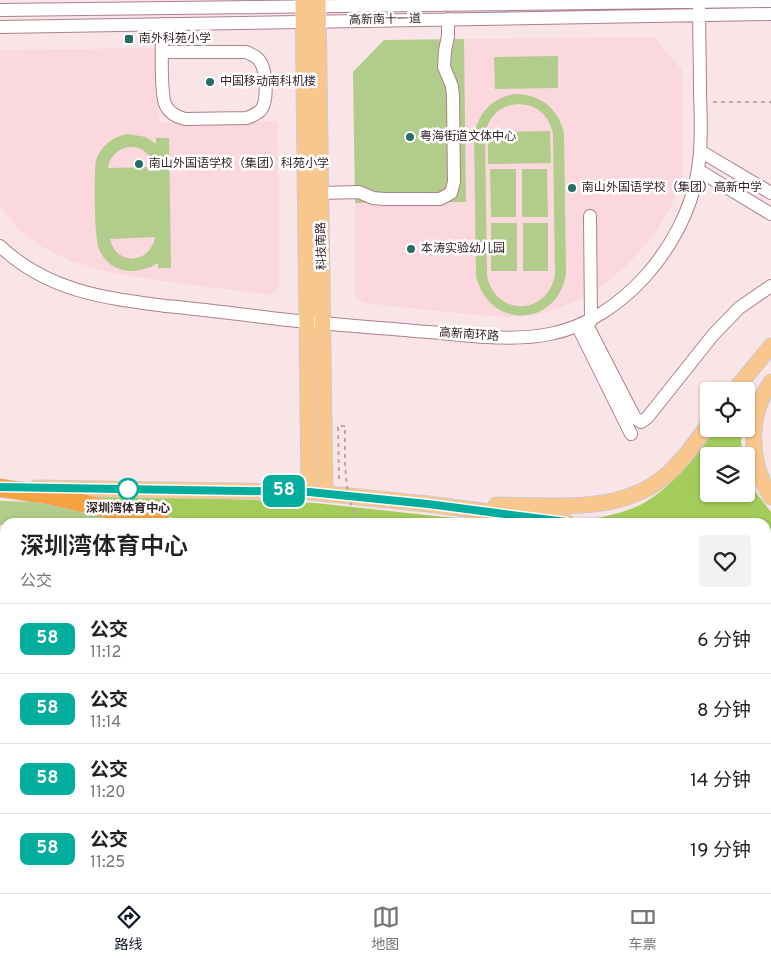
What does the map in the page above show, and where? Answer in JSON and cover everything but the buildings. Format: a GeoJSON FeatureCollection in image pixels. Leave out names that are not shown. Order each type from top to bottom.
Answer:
{"type":"FeatureCollection","features":[{"type":"Feature","properties":{"kind":"highway"},"geometry":{"type":"LineString","coordinates":[[0,488],[48,495],[144,518]]}},
{"type":"Feature","properties":{"kind":"main road","name":"科技南路"},"geometry":{"type":"LineString","coordinates":[[303,9],[309,492]]}},
{"type":"Feature","properties":{"kind":"main road","name":"科技南路"},"geometry":{"type":"LineString","coordinates":[[318,9],[326,493]]}},
{"type":"Feature","properties":{"kind":"main road"},"geometry":{"type":"LineString","coordinates":[[742,382],[771,346]]}},
{"type":"Feature","properties":{"kind":"main road"},"geometry":{"type":"LineString","coordinates":[[771,382],[761,400],[753,435],[757,469],[771,497]]}},
{"type":"Feature","properties":{"kind":"main road"},"geometry":{"type":"LineString","coordinates":[[428,504],[574,505],[615,500],[634,495],[663,478],[677,465],[700,436]]}},
{"type":"Feature","properties":{"kind":"main road"},"geometry":{"type":"LineString","coordinates":[[0,488],[309,492],[428,504],[535,518]]}},
{"type":"Feature","properties":{"kind":"street","name":"高新南环路"},"geometry":{"type":"LineString","coordinates":[[0,246],[12,258],[36,274],[60,285],[118,300],[323,324],[506,337],[529,337],[549,334],[585,323],[609,309],[636,285],[671,244],[684,219],[692,197],[700,151],[699,1]]}},
{"type":"Feature","properties":{"kind":"street","name":"高新南十一道"},"geometry":{"type":"LineString","coordinates":[[0,10],[318,9],[514,2],[771,1]]}},
{"type":"Feature","properties":{"kind":"street","name":"高新南十一道"},"geometry":{"type":"LineString","coordinates":[[0,27],[162,24],[303,9]]}},
{"type":"Feature","properties":{"kind":"street","name":"高新南十一道"},"geometry":{"type":"LineString","coordinates":[[318,9],[448,19],[771,14]]}},
{"type":"Feature","properties":{"kind":"street"},"geometry":{"type":"LineString","coordinates":[[359,192],[378,199],[440,199],[448,196],[453,190],[453,96],[452,86],[445,72],[444,62],[448,36],[448,19]]}},
{"type":"Feature","properties":{"kind":"street"},"geometry":{"type":"LineString","coordinates":[[162,24],[162,52],[163,99],[170,113],[185,119],[247,118],[261,110],[264,102],[264,68],[254,55],[246,52],[162,52]]}},
{"type":"Feature","properties":{"kind":"street"},"geometry":{"type":"LineString","coordinates":[[448,36],[451,52],[451,73]]}},
{"type":"Feature","properties":{"kind":"street"},"geometry":{"type":"LineString","coordinates":[[700,151],[771,193]]}},
{"type":"Feature","properties":{"kind":"street"},"geometry":{"type":"LineString","coordinates":[[698,170],[771,214]]}},
{"type":"Feature","properties":{"kind":"street"},"geometry":{"type":"LineString","coordinates":[[321,193],[412,192]]}},
{"type":"Feature","properties":{"kind":"street"},"geometry":{"type":"LineString","coordinates":[[590,216],[585,323],[631,434]]}},
{"type":"Feature","properties":{"kind":"street"},"geometry":{"type":"LineString","coordinates":[[585,323],[635,418],[641,422],[647,418],[713,335],[740,308],[771,286]]}},
{"type":"Feature","properties":{"kind":"path"},"geometry":{"type":"LineString","coordinates":[[700,102],[771,102]]}},
{"type":"Feature","properties":{"kind":"path"},"geometry":{"type":"LineString","coordinates":[[339,479],[338,426],[345,426],[347,488],[350,502],[357,518]]}},
{"type":"Feature","properties":{"kind":"shaded area","name":"南山外国语学校（集团）高新中学"},"geometry":{"type":"Polygon","coordinates":[[[654,37],[682,70],[683,175],[673,203],[655,234],[627,265],[605,284],[580,299],[532,316],[507,317],[467,314],[363,303],[355,295],[355,203],[466,202],[464,39],[654,37]]]}},
{"type":"Feature","properties":{"kind":"shaded area","name":"南山外国语学校（集团）科苑小学"},"geometry":{"type":"Polygon","coordinates":[[[158,48],[159,123],[278,121],[279,286],[271,295],[154,280],[107,272],[71,261],[44,248],[19,231],[0,205],[0,51],[158,48]]]}},
{"type":"Feature","properties":{"kind":"green space","name":"粤海街道文体中心"},"geometry":{"type":"Polygon","coordinates":[[[464,39],[466,202],[355,203],[353,72],[384,40],[464,39]]]}},
{"type":"Feature","properties":{"kind":"green space"},"geometry":{"type":"Polygon","coordinates":[[[558,56],[558,88],[495,89],[494,57],[558,56]]]}},
{"type":"Feature","properties":{"kind":"green space"},"geometry":{"type":"Polygon","coordinates":[[[515,94],[524,95],[547,104],[557,116],[564,133],[566,274],[560,292],[550,305],[537,313],[522,316],[508,313],[494,306],[483,294],[476,276],[474,135],[479,119],[488,107],[507,96],[515,94]],[[511,105],[500,110],[492,117],[485,134],[487,276],[492,289],[500,299],[510,305],[521,306],[532,304],[542,298],[550,288],[555,275],[553,134],[548,121],[541,112],[536,108],[524,105],[511,105]]]}},
{"type":"Feature","properties":{"kind":"green space"},"geometry":{"type":"Polygon","coordinates":[[[550,131],[551,163],[488,164],[488,132],[550,131]]]}},
{"type":"Feature","properties":{"kind":"green space"},"geometry":{"type":"Polygon","coordinates":[[[122,135],[146,137],[156,144],[156,138],[169,138],[171,268],[158,268],[158,263],[141,270],[124,270],[109,264],[99,249],[95,219],[96,160],[105,146],[122,135]],[[128,147],[115,154],[110,160],[108,168],[154,167],[151,158],[142,149],[128,147]],[[155,237],[110,239],[113,248],[119,254],[133,259],[147,253],[155,237]]]}},
{"type":"Feature","properties":{"kind":"green space"},"geometry":{"type":"Polygon","coordinates":[[[490,169],[516,169],[516,217],[491,217],[490,169]]]}},
{"type":"Feature","properties":{"kind":"green space"},"geometry":{"type":"Polygon","coordinates":[[[522,169],[547,169],[548,217],[522,217],[522,169]]]}},
{"type":"Feature","properties":{"kind":"green space"},"geometry":{"type":"Polygon","coordinates":[[[491,223],[517,223],[517,271],[491,271],[491,223]]]}},
{"type":"Feature","properties":{"kind":"green space"},"geometry":{"type":"Polygon","coordinates":[[[523,223],[548,223],[548,271],[523,271],[523,223]]]}},
{"type":"Feature","properties":{"kind":"green space"},"geometry":{"type":"Polygon","coordinates":[[[710,437],[742,437],[742,447],[702,447],[710,437]]]}},
{"type":"Feature","properties":{"kind":"green space"},"geometry":{"type":"Polygon","coordinates":[[[700,450],[700,502],[755,502],[755,490],[771,512],[771,518],[597,518],[642,504],[674,480],[700,450]]]}},
{"type":"Feature","properties":{"kind":"green space"},"geometry":{"type":"Polygon","coordinates":[[[87,496],[189,497],[315,503],[454,518],[174,518],[87,496]]]}},
{"type":"Feature","properties":{"kind":"green space"},"geometry":{"type":"Polygon","coordinates":[[[0,501],[47,502],[113,518],[0,518],[0,501]]]}},
{"type":"Feature","properties":{"kind":"bus line","name":"58"},"geometry":{"type":"LineString","coordinates":[[0,487],[309,492],[428,504],[535,518]]}},
{"type":"Feature","properties":{"kind":"place","name":"南外科苑小学"},"geometry":{"type":"Point","coordinates":[129,39]}},
{"type":"Feature","properties":{"kind":"place","name":"中国移动南科机楼"},"geometry":{"type":"Point","coordinates":[210,82]}},
{"type":"Feature","properties":{"kind":"place","name":"粤海街道文体中心"},"geometry":{"type":"Point","coordinates":[410,137]}},
{"type":"Feature","properties":{"kind":"place","name":"南山外国语学校（集团）科苑小学"},"geometry":{"type":"Point","coordinates":[139,164]}},
{"type":"Feature","properties":{"kind":"place","name":"南山外国语学校（集团）高新中学"},"geometry":{"type":"Point","coordinates":[572,188]}},
{"type":"Feature","properties":{"kind":"place","name":"本涛实验幼儿园"},"geometry":{"type":"Point","coordinates":[411,249]}},
{"type":"Feature","properties":{"kind":"place","name":"深圳湾体育中心"},"geometry":{"type":"Point","coordinates":[128,489]}}]}
